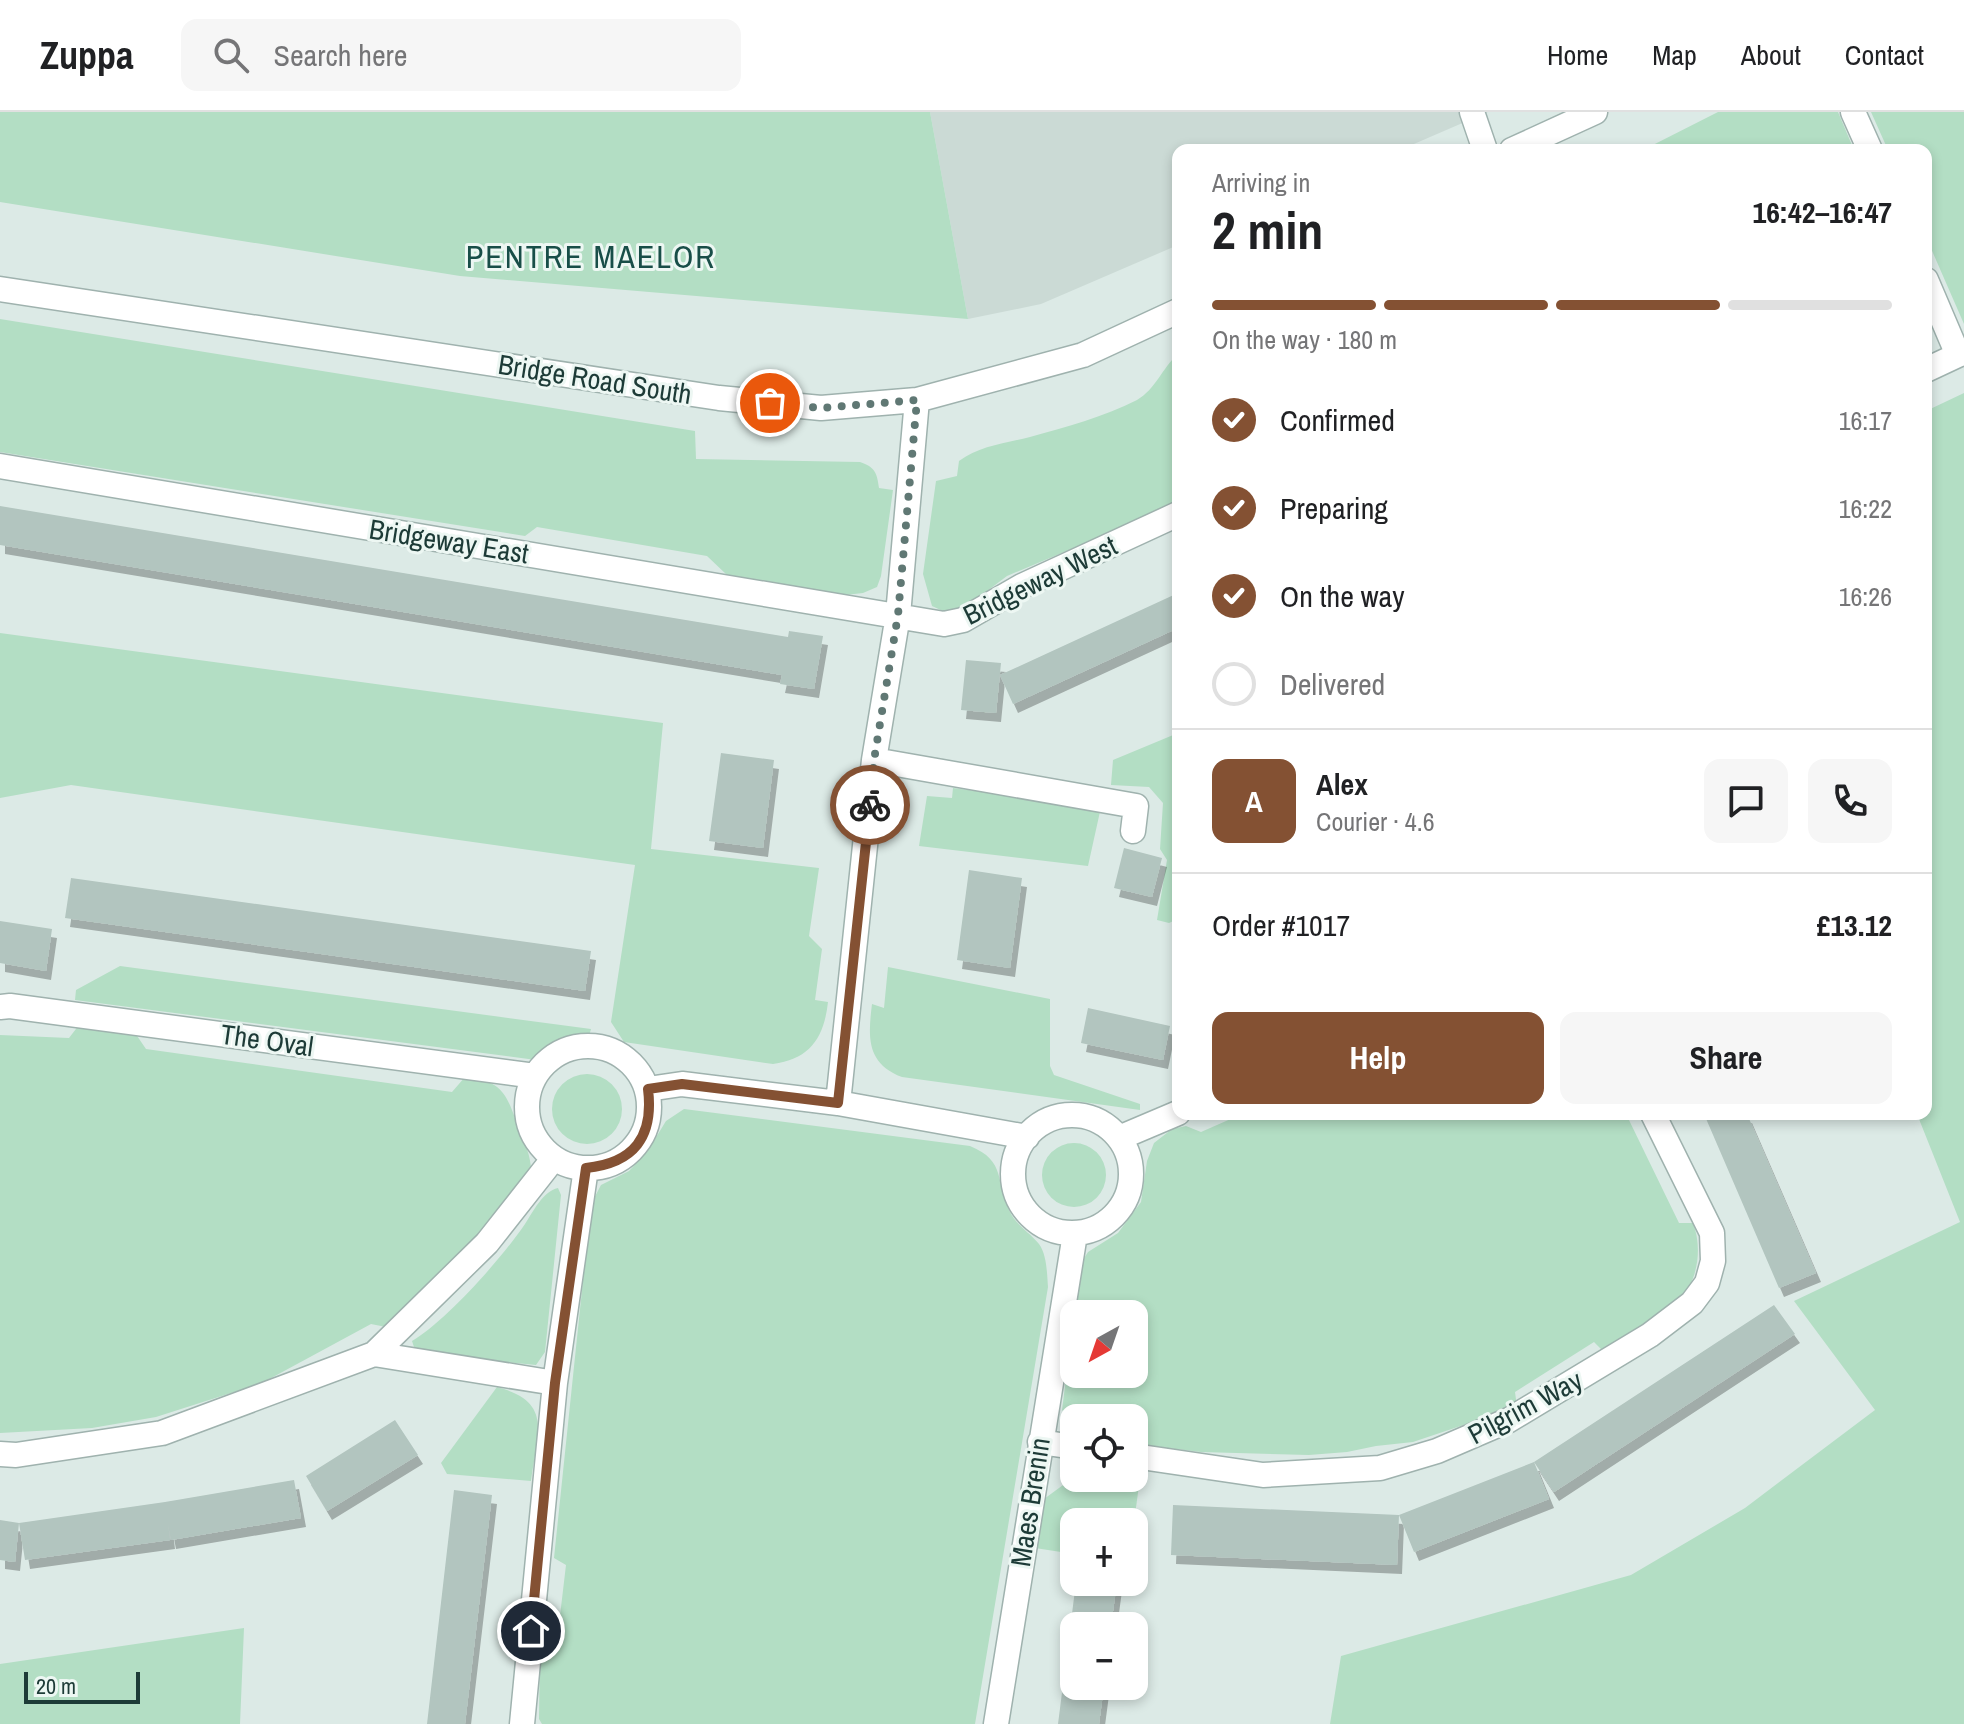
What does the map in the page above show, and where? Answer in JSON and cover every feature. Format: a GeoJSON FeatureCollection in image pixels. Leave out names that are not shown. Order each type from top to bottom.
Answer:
{"type":"FeatureCollection","features":[{"type":"Feature","properties":{"kind":"street"},"geometry":{"type":"LineString","coordinates":[[1472,112],[1483,144]]}},
{"type":"Feature","properties":{"kind":"street"},"geometry":{"type":"LineString","coordinates":[[1525,144],[1595,112]]}},
{"type":"Feature","properties":{"kind":"street"},"geometry":{"type":"LineString","coordinates":[[1853,112],[1867,144]]}},
{"type":"Feature","properties":{"kind":"street","name":"Bridge Road South"},"geometry":{"type":"LineString","coordinates":[[0,289],[719,398],[821,408],[917,400],[1083,355],[1172,314]]}},
{"type":"Feature","properties":{"kind":"street"},"geometry":{"type":"LineString","coordinates":[[1932,294],[1958,355],[1932,367]]}},
{"type":"Feature","properties":{"kind":"street"},"geometry":{"type":"LineString","coordinates":[[838,1103],[874,760],[898,615],[917,400]]}},
{"type":"Feature","properties":{"kind":"street","name":"Bridgeway East"},"geometry":{"type":"LineString","coordinates":[[0,466],[898,615]]}},
{"type":"Feature","properties":{"kind":"street","name":"Bridgeway West"},"geometry":{"type":"LineString","coordinates":[[898,615],[944,624],[963,620],[1022,586],[1172,517]]}},
{"type":"Feature","properties":{"kind":"street"},"geometry":{"type":"LineString","coordinates":[[874,760],[1136,806],[1133,831]]}},
{"type":"Feature","properties":{"kind":"street","name":"The Oval"},"geometry":{"type":"LineString","coordinates":[[0,1007],[23,1007],[535,1076]]}},
{"type":"Feature","properties":{"kind":"street"},"geometry":{"type":"LineString","coordinates":[[588,1045],[609,1049],[626,1058],[639,1072],[648,1089],[648,1118],[638,1145],[623,1158],[606,1166],[586,1168],[567,1165],[554,1158],[535,1138],[528,1118],[528,1096],[535,1076],[549,1060],[566,1049],[588,1045]]}},
{"type":"Feature","properties":{"kind":"street"},"geometry":{"type":"LineString","coordinates":[[648,1089],[682,1084],[838,1103],[1027,1137]]}},
{"type":"Feature","properties":{"kind":"street"},"geometry":{"type":"LineString","coordinates":[[1075,1115],[1092,1118],[1107,1127],[1119,1138],[1128,1154],[1132,1173],[1129,1191],[1121,1208],[1109,1221],[1093,1230],[1075,1234],[1058,1232],[1042,1225],[1029,1215],[1019,1201],[1014,1185],[1018,1151],[1027,1137],[1043,1123],[1059,1117],[1075,1115]]}},
{"type":"Feature","properties":{"kind":"street"},"geometry":{"type":"LineString","coordinates":[[1119,1138],[1172,1116]]}},
{"type":"Feature","properties":{"kind":"street","name":"Pilgrim Way"},"geometry":{"type":"LineString","coordinates":[[1148,1458],[1263,1475],[1380,1468],[1437,1451],[1509,1420],[1650,1335],[1692,1303],[1707,1283],[1713,1261],[1712,1233],[1656,1120]]}},
{"type":"Feature","properties":{"kind":"street"},"geometry":{"type":"LineString","coordinates":[[0,1454],[16,1455],[162,1433],[374,1354],[487,1243],[554,1158]]}},
{"type":"Feature","properties":{"kind":"street"},"geometry":{"type":"LineString","coordinates":[[522,1724],[555,1383],[586,1168]]}},
{"type":"Feature","properties":{"kind":"street","name":"Maes Brenin"},"geometry":{"type":"LineString","coordinates":[[996,1724],[1075,1234]]}},
{"type":"Feature","properties":{"kind":"street"},"geometry":{"type":"LineString","coordinates":[[374,1354],[555,1383]]}},
{"type":"Feature","properties":{"kind":"street"},"geometry":{"type":"LineString","coordinates":[[1040,1442],[1060,1445]]}},
{"type":"Feature","properties":{"kind":"shaded area"},"geometry":{"type":"Polygon","coordinates":[[[930,112],[1488,112],[1414,144],[1172,144],[1172,248],[1041,304],[968,319],[930,112]]]}},
{"type":"Feature","properties":{"kind":"green space"},"geometry":{"type":"Polygon","coordinates":[[[0,112],[930,112],[968,319],[460,276],[0,202],[0,112]]]}},
{"type":"Feature","properties":{"kind":"green space"},"geometry":{"type":"Polygon","coordinates":[[[1718,112],[1838,112],[1851,144],[1655,144],[1718,112]]]}},
{"type":"Feature","properties":{"kind":"green space"},"geometry":{"type":"Polygon","coordinates":[[[1871,112],[1964,112],[1964,324],[1932,251],[1932,144],[1885,144],[1871,112]]]}},
{"type":"Feature","properties":{"kind":"green space"},"geometry":{"type":"Polygon","coordinates":[[[0,319],[695,431],[696,459],[860,462],[874,471],[879,488],[893,490],[881,576],[877,587],[863,593],[845,595],[727,575],[707,556],[537,527],[525,536],[0,452],[0,319]]]}},
{"type":"Feature","properties":{"kind":"green space"},"geometry":{"type":"Polygon","coordinates":[[[1172,361],[1172,507],[1007,576],[962,610],[945,612],[932,606],[923,574],[936,481],[957,476],[959,461],[975,452],[1084,421],[1137,400],[1172,361]]]}},
{"type":"Feature","properties":{"kind":"green space"},"geometry":{"type":"Polygon","coordinates":[[[1964,393],[1964,1724],[1330,1724],[1341,1656],[1631,1575],[1745,1508],[1875,1410],[1794,1301],[1960,1222],[1919,1120],[1932,1120],[1932,408],[1964,393]]]}},
{"type":"Feature","properties":{"kind":"green space"},"geometry":{"type":"Polygon","coordinates":[[[0,633],[663,723],[651,849],[819,868],[809,936],[822,949],[815,1000],[828,1002],[819,1036],[806,1052],[773,1064],[624,1042],[611,1022],[635,865],[71,785],[0,798],[0,633]]]}},
{"type":"Feature","properties":{"kind":"green space"},"geometry":{"type":"Polygon","coordinates":[[[1172,735],[1172,922],[1169,923],[1157,920],[1167,860],[1160,849],[1163,803],[1149,787],[1111,785],[1113,760],[1172,735]]]}},
{"type":"Feature","properties":{"kind":"green space"},"geometry":{"type":"Polygon","coordinates":[[[953,788],[1101,807],[1088,866],[919,846],[927,796],[952,798],[953,788]]]}},
{"type":"Feature","properties":{"kind":"green space"},"geometry":{"type":"Polygon","coordinates":[[[120,966],[591,1029],[589,1036],[560,1042],[536,1060],[75,1000],[76,990],[120,966]]]}},
{"type":"Feature","properties":{"kind":"green space"},"geometry":{"type":"Polygon","coordinates":[[[888,967],[1050,999],[1050,1066],[1054,1075],[1140,1104],[1140,1110],[902,1077],[890,1071],[876,1056],[870,1038],[872,1004],[884,1008],[888,967]]]}},
{"type":"Feature","properties":{"kind":"green space"},"geometry":{"type":"Polygon","coordinates":[[[79,1025],[133,1030],[146,1049],[452,1092],[465,1077],[487,1082],[505,1096],[531,1167],[479,1238],[386,1327],[371,1324],[262,1383],[156,1417],[92,1428],[0,1433],[0,1035],[69,1038],[79,1025]]]}},
{"type":"Feature","properties":{"kind":"green space"},"geometry":{"type":"Polygon","coordinates":[[[594,1074],[616,1089],[622,1109],[620,1123],[612,1134],[601,1142],[580,1144],[562,1134],[554,1123],[552,1102],[562,1084],[573,1076],[594,1074]]]}},
{"type":"Feature","properties":{"kind":"green space"},"geometry":{"type":"Polygon","coordinates":[[[684,1109],[970,1146],[990,1158],[1010,1212],[1042,1248],[1048,1287],[975,1724],[542,1724],[539,1719],[540,1649],[557,1641],[566,1565],[554,1558],[591,1204],[601,1185],[629,1171],[647,1152],[666,1121],[684,1109]]]}},
{"type":"Feature","properties":{"kind":"green space"},"geometry":{"type":"Polygon","coordinates":[[[1228,1120],[1629,1120],[1679,1223],[1693,1223],[1698,1252],[1695,1272],[1681,1299],[1656,1319],[1604,1352],[1594,1342],[1515,1392],[1517,1407],[1413,1442],[1309,1455],[1201,1452],[1148,1446],[1148,1404],[1063,1404],[1065,1388],[1148,1388],[1148,1300],[1076,1300],[1081,1263],[1088,1252],[1118,1233],[1141,1202],[1147,1161],[1154,1143],[1172,1129],[1186,1126],[1201,1132],[1228,1120]]]}},
{"type":"Feature","properties":{"kind":"green space"},"geometry":{"type":"Polygon","coordinates":[[[1074,1143],[1097,1152],[1106,1175],[1097,1198],[1074,1207],[1051,1198],[1042,1175],[1051,1152],[1074,1143]]]}},
{"type":"Feature","properties":{"kind":"green space"},"geometry":{"type":"Polygon","coordinates":[[[558,1188],[561,1195],[545,1352],[536,1365],[416,1353],[412,1341],[441,1319],[473,1288],[515,1238],[543,1198],[558,1188]]]}},
{"type":"Feature","properties":{"kind":"green space"},"geometry":{"type":"Polygon","coordinates":[[[497,1387],[527,1401],[538,1422],[531,1481],[447,1474],[441,1463],[497,1387]]]}},
{"type":"Feature","properties":{"kind":"green space"},"geometry":{"type":"Polygon","coordinates":[[[1060,1487],[1060,1492],[1138,1492],[1136,1508],[1060,1508],[1060,1552],[1035,1548],[1044,1499],[1060,1487]]]}},
{"type":"Feature","properties":{"kind":"green space"},"geometry":{"type":"Polygon","coordinates":[[[244,1628],[240,1724],[0,1724],[0,1664],[244,1628]]]}},
{"type":"Feature","properties":{"kind":"building"},"geometry":{"type":"Polygon","coordinates":[[[0,506],[788,637],[789,631],[823,636],[814,689],[780,684],[782,675],[0,545],[0,506]]]}},
{"type":"Feature","properties":{"kind":"building"},"geometry":{"type":"Polygon","coordinates":[[[1172,596],[1172,631],[1013,704],[1000,675],[1172,596]]]}},
{"type":"Feature","properties":{"kind":"building"},"geometry":{"type":"Polygon","coordinates":[[[966,660],[1001,663],[996,713],[961,710],[966,660]]]}},
{"type":"Feature","properties":{"kind":"building"},"geometry":{"type":"Polygon","coordinates":[[[721,753],[774,760],[763,848],[709,841],[721,753]]]}},
{"type":"Feature","properties":{"kind":"building"},"geometry":{"type":"Polygon","coordinates":[[[1124,848],[1162,858],[1152,897],[1114,888],[1124,848]]]}},
{"type":"Feature","properties":{"kind":"building"},"geometry":{"type":"Polygon","coordinates":[[[969,870],[1022,878],[1010,968],[957,960],[969,870]]]}},
{"type":"Feature","properties":{"kind":"building"},"geometry":{"type":"Polygon","coordinates":[[[71,878],[591,951],[585,991],[65,918],[71,878]]]}},
{"type":"Feature","properties":{"kind":"building"},"geometry":{"type":"Polygon","coordinates":[[[0,921],[52,929],[46,971],[0,963],[0,921]]]}},
{"type":"Feature","properties":{"kind":"building"},"geometry":{"type":"Polygon","coordinates":[[[1088,1008],[1170,1026],[1163,1060],[1081,1043],[1088,1008]]]}},
{"type":"Feature","properties":{"kind":"building"},"geometry":{"type":"Polygon","coordinates":[[[1707,1120],[1750,1120],[1816,1273],[1779,1288],[1707,1120]]]}},
{"type":"Feature","properties":{"kind":"building"},"geometry":{"type":"Polygon","coordinates":[[[1774,1305],[1795,1334],[1554,1492],[1534,1462],[1774,1305]]]}},
{"type":"Feature","properties":{"kind":"building"},"geometry":{"type":"Polygon","coordinates":[[[395,1420],[418,1455],[327,1511],[306,1476],[395,1420]]]}},
{"type":"Feature","properties":{"kind":"building"},"geometry":{"type":"Polygon","coordinates":[[[1534,1462],[1549,1499],[1414,1552],[1399,1515],[1534,1462]]]}},
{"type":"Feature","properties":{"kind":"building"},"geometry":{"type":"Polygon","coordinates":[[[294,1480],[301,1518],[171,1540],[168,1524],[170,1540],[25,1560],[19,1523],[294,1480]]]}},
{"type":"Feature","properties":{"kind":"building"},"geometry":{"type":"Polygon","coordinates":[[[454,1490],[492,1495],[465,1724],[427,1724],[454,1490]]]}},
{"type":"Feature","properties":{"kind":"building"},"geometry":{"type":"Polygon","coordinates":[[[1173,1505],[1399,1515],[1397,1565],[1171,1555],[1173,1505]]]}},
{"type":"Feature","properties":{"kind":"building"},"geometry":{"type":"Polygon","coordinates":[[[0,1520],[19,1523],[15,1562],[0,1560],[0,1520]]]}},
{"type":"Feature","properties":{"kind":"building"},"geometry":{"type":"Polygon","coordinates":[[[1074,1596],[1115,1596],[1113,1612],[1072,1612],[1074,1596]]]}},
{"type":"Feature","properties":{"kind":"building"},"geometry":{"type":"Polygon","coordinates":[[[1061,1700],[1102,1700],[1099,1724],[1058,1724],[1061,1700]]]}},
{"type":"Feature","properties":{"kind":"way so far"},"geometry":{"type":"LineString","coordinates":[[770,403],[821,408],[917,400],[898,615],[874,760],[870,805]]}},
{"type":"Feature","properties":{"kind":"district","name":"PENTRE MAELOR"},"geometry":{"type":"Point","coordinates":[591,256]}},
{"type":"Feature","properties":{"kind":"route"},"geometry":{"type":"LineString","coordinates":[[531,1631],[555,1383],[586,1168],[606,1166],[623,1158],[638,1145],[647,1128],[650,1108],[648,1089],[682,1084],[838,1103],[870,805]]}}]}
